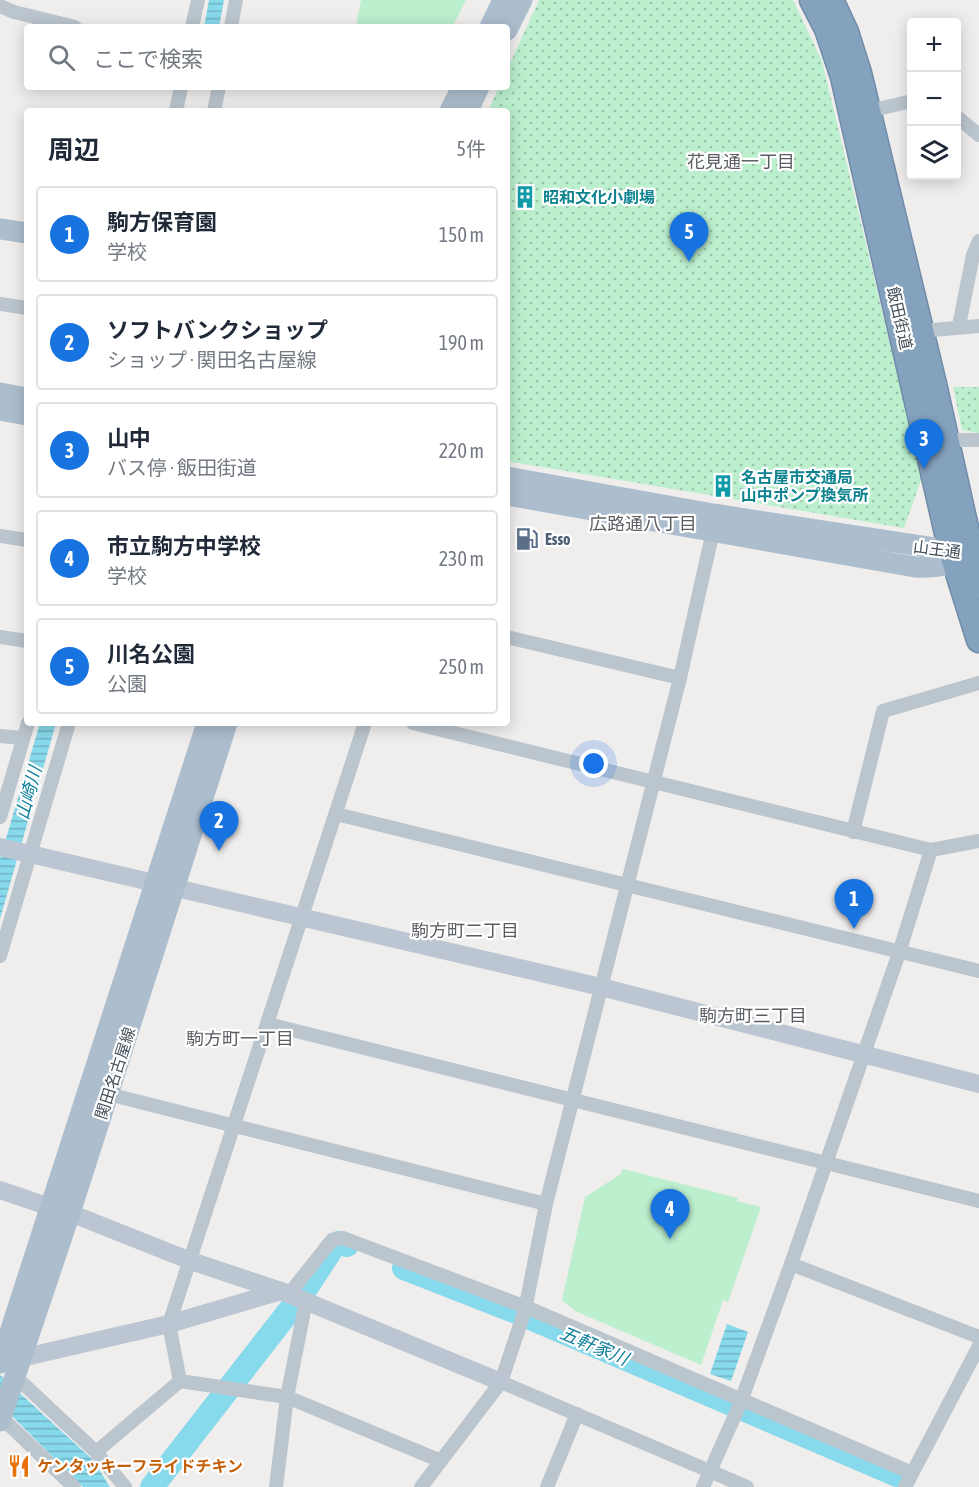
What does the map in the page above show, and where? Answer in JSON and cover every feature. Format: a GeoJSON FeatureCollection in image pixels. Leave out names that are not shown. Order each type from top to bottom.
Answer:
{"type":"FeatureCollection","features":[{"type":"Feature","properties":{"kind":"highway","name":"飯田街道"},"geometry":{"type":"LineString","coordinates":[[812,0],[826,29],[843,77],[964,556],[979,586]]}},
{"type":"Feature","properties":{"kind":"highway","name":"飯田街道"},"geometry":{"type":"LineString","coordinates":[[831,0],[846,32],[869,111],[947,440],[979,640]]}},
{"type":"Feature","properties":{"kind":"main road"},"geometry":{"type":"LineString","coordinates":[[491,24],[503,0]]}},
{"type":"Feature","properties":{"kind":"main road"},"geometry":{"type":"LineString","coordinates":[[510,24],[522,0]]}},
{"type":"Feature","properties":{"kind":"main road"},"geometry":{"type":"LineString","coordinates":[[452,108],[460,90]]}},
{"type":"Feature","properties":{"kind":"main road"},"geometry":{"type":"LineString","coordinates":[[469,108],[478,90]]}},
{"type":"Feature","properties":{"kind":"main road"},"geometry":{"type":"LineString","coordinates":[[0,229],[24,233]]}},
{"type":"Feature","properties":{"kind":"main road"},"geometry":{"type":"LineString","coordinates":[[0,393],[24,397]]}},
{"type":"Feature","properties":{"kind":"main road"},"geometry":{"type":"LineString","coordinates":[[0,410],[24,414]]}},
{"type":"Feature","properties":{"kind":"main road","name":"山王通"},"geometry":{"type":"LineString","coordinates":[[510,478],[964,556]]}},
{"type":"Feature","properties":{"kind":"main road","name":"山王通"},"geometry":{"type":"LineString","coordinates":[[510,496],[915,567],[935,568],[964,556]]}},
{"type":"Feature","properties":{"kind":"main road","name":"関田名古屋線"},"geometry":{"type":"LineString","coordinates":[[60,1210],[108,1094],[206,726]]}},
{"type":"Feature","properties":{"kind":"main road","name":"関田名古屋線"},"geometry":{"type":"LineString","coordinates":[[1,1419],[8,1363],[165,885],[226,726]]}},
{"type":"Feature","properties":{"kind":"street"},"geometry":{"type":"LineString","coordinates":[[193,24],[198,0]]}},
{"type":"Feature","properties":{"kind":"street"},"geometry":{"type":"LineString","coordinates":[[232,24],[236,0]]}},
{"type":"Feature","properties":{"kind":"street"},"geometry":{"type":"LineString","coordinates":[[0,6],[14,12],[63,24]]}},
{"type":"Feature","properties":{"kind":"street"},"geometry":{"type":"LineString","coordinates":[[177,108],[180,90]]}},
{"type":"Feature","properties":{"kind":"street"},"geometry":{"type":"LineString","coordinates":[[215,108],[218,90]]}},
{"type":"Feature","properties":{"kind":"street"},"geometry":{"type":"LineString","coordinates":[[869,111],[907,102]]}},
{"type":"Feature","properties":{"kind":"street"},"geometry":{"type":"LineString","coordinates":[[961,119],[979,135]]}},
{"type":"Feature","properties":{"kind":"street"},"geometry":{"type":"LineString","coordinates":[[958,326],[973,255],[979,241]]}},
{"type":"Feature","properties":{"kind":"street"},"geometry":{"type":"LineString","coordinates":[[0,304],[24,308]]}},
{"type":"Feature","properties":{"kind":"street"},"geometry":{"type":"LineString","coordinates":[[921,331],[958,326],[979,326]]}},
{"type":"Feature","properties":{"kind":"street"},"geometry":{"type":"LineString","coordinates":[[947,440],[979,440]]}},
{"type":"Feature","properties":{"kind":"street"},"geometry":{"type":"LineString","coordinates":[[421,1487],[501,1382],[525,1312],[546,1204],[680,678],[713,531]]}},
{"type":"Feature","properties":{"kind":"street"},"geometry":{"type":"LineString","coordinates":[[0,536],[24,540]]}},
{"type":"Feature","properties":{"kind":"street"},"geometry":{"type":"LineString","coordinates":[[0,637],[24,641]]}},
{"type":"Feature","properties":{"kind":"street"},"geometry":{"type":"LineString","coordinates":[[510,638],[680,678]]}},
{"type":"Feature","properties":{"kind":"street"},"geometry":{"type":"LineString","coordinates":[[853,832],[883,711],[979,683]]}},
{"type":"Feature","properties":{"kind":"street"},"geometry":{"type":"LineString","coordinates":[[0,817],[27,726]]}},
{"type":"Feature","properties":{"kind":"street"},"geometry":{"type":"LineString","coordinates":[[0,956],[28,852],[68,726]]}},
{"type":"Feature","properties":{"kind":"street"},"geometry":{"type":"LineString","coordinates":[[180,1381],[169,1324],[364,726]]}},
{"type":"Feature","properties":{"kind":"street"},"geometry":{"type":"LineString","coordinates":[[425,726],[931,850],[979,842]]}},
{"type":"Feature","properties":{"kind":"street"},"geometry":{"type":"LineString","coordinates":[[0,736],[23,738]]}},
{"type":"Feature","properties":{"kind":"street"},"geometry":{"type":"LineString","coordinates":[[336,814],[979,971]]}},
{"type":"Feature","properties":{"kind":"street"},"geometry":{"type":"LineString","coordinates":[[0,847],[601,987],[979,1083]]}},
{"type":"Feature","properties":{"kind":"street"},"geometry":{"type":"LineString","coordinates":[[703,1487],[739,1405],[791,1264],[899,953],[931,850]]}},
{"type":"Feature","properties":{"kind":"street"},"geometry":{"type":"LineString","coordinates":[[268,1024],[979,1201]]}},
{"type":"Feature","properties":{"kind":"street"},"geometry":{"type":"LineString","coordinates":[[108,1094],[546,1204]]}},
{"type":"Feature","properties":{"kind":"street"},"geometry":{"type":"LineString","coordinates":[[0,1190],[292,1295],[709,1469],[747,1487]]}},
{"type":"Feature","properties":{"kind":"street"},"geometry":{"type":"LineString","coordinates":[[276,1487],[287,1397],[292,1295],[336,1237],[525,1312],[739,1405],[912,1473]]}},
{"type":"Feature","properties":{"kind":"street"},"geometry":{"type":"LineString","coordinates":[[791,1264],[979,1337]]}},
{"type":"Feature","properties":{"kind":"street"},"geometry":{"type":"LineString","coordinates":[[8,1363],[292,1295]]}},
{"type":"Feature","properties":{"kind":"street"},"geometry":{"type":"LineString","coordinates":[[904,1487],[979,1346]]}},
{"type":"Feature","properties":{"kind":"street"},"geometry":{"type":"LineString","coordinates":[[8,1363],[96,1452],[125,1487]]}},
{"type":"Feature","properties":{"kind":"street"},"geometry":{"type":"LineString","coordinates":[[96,1452],[180,1381],[287,1397],[441,1461]]}},
{"type":"Feature","properties":{"kind":"street"},"geometry":{"type":"LineString","coordinates":[[547,1487],[577,1414]]}},
{"type":"Feature","properties":{"kind":"street"},"geometry":{"type":"LineString","coordinates":[[1,1419],[74,1487]]}},
{"type":"Feature","properties":{"kind":"green space"},"geometry":{"type":"Polygon","coordinates":[[[361,0],[466,0],[454,24],[357,24],[361,0]]]}},
{"type":"Feature","properties":{"kind":"green space"},"geometry":{"type":"Polygon","coordinates":[[[539,0],[793,0],[822,61],[922,477],[904,528],[510,462],[510,108],[489,108],[498,90],[510,90],[510,63],[539,0]]]}},
{"type":"Feature","properties":{"kind":"green space"},"geometry":{"type":"Polygon","coordinates":[[[953,387],[979,387],[979,433],[962,430],[953,387]]]}},
{"type":"Feature","properties":{"kind":"green space"},"geometry":{"type":"Polygon","coordinates":[[[623,1169],[738,1198],[737,1201],[761,1207],[728,1302],[723,1300],[701,1365],[575,1311],[562,1300],[585,1197],[621,1174],[623,1169]]]}},
{"type":"Feature","properties":{"kind":"water"},"geometry":{"type":"Polygon","coordinates":[[[209,0],[224,0],[220,24],[205,24],[209,0]]]}},
{"type":"Feature","properties":{"kind":"water","name":"山崎川"},"geometry":{"type":"Polygon","coordinates":[[[39,726],[55,726],[0,919],[0,859],[39,726]]]}},
{"type":"Feature","properties":{"kind":"water"},"geometry":{"type":"Polygon","coordinates":[[[727,1324],[748,1332],[731,1381],[710,1374],[727,1324]]]}},
{"type":"Feature","properties":{"kind":"water"},"geometry":{"type":"Polygon","coordinates":[[[0,1375],[93,1460],[110,1487],[83,1487],[0,1404],[0,1375]]]}},
{"type":"Feature","properties":{"kind":"waterway","name":"五軒家川"},"geometry":{"type":"LineString","coordinates":[[307,1287],[333,1247],[338,1243],[347,1245]]}},
{"type":"Feature","properties":{"kind":"waterway","name":"五軒家川"},"geometry":{"type":"LineString","coordinates":[[404,1268],[514,1311],[897,1475]]}},
{"type":"Feature","properties":{"kind":"waterway","name":"五軒家川"},"geometry":{"type":"LineString","coordinates":[[152,1487],[293,1306]]}},
{"type":"Feature","properties":{"kind":"place","name":"昭和文化小劇場"},"geometry":{"type":"Point","coordinates":[525,197]}},
{"type":"Feature","properties":{"kind":"place","name":"川名公園"},"geometry":{"type":"Point","coordinates":[689,262]}},
{"type":"Feature","properties":{"kind":"place","name":"山中"},"geometry":{"type":"Point","coordinates":[924,469]}},
{"type":"Feature","properties":{"kind":"place","name":"名古屋市交通局 山中ポンプ換気所"},"geometry":{"type":"Point","coordinates":[723,486]}},
{"type":"Feature","properties":{"kind":"place","name":"Esso"},"geometry":{"type":"Point","coordinates":[527,539]}},
{"type":"Feature","properties":{"kind":"place","name":"ソフトバンクショップ"},"geometry":{"type":"Point","coordinates":[219,851]}},
{"type":"Feature","properties":{"kind":"place","name":"駒方保育園"},"geometry":{"type":"Point","coordinates":[854,929]}},
{"type":"Feature","properties":{"kind":"place","name":"市立駒方中学校"},"geometry":{"type":"Point","coordinates":[670,1239]}},
{"type":"Feature","properties":{"kind":"place","name":"ケンタッキーフライドチキン"},"geometry":{"type":"Point","coordinates":[19,1466]}},
{"type":"Feature","properties":{"kind":"district","name":"花見通一丁目"},"geometry":{"type":"Point","coordinates":[741,162]}},
{"type":"Feature","properties":{"kind":"district","name":"広路通八丁目"},"geometry":{"type":"Point","coordinates":[643,524]}},
{"type":"Feature","properties":{"kind":"district","name":"駒方町二丁目"},"geometry":{"type":"Point","coordinates":[465,931]}},
{"type":"Feature","properties":{"kind":"district","name":"駒方町三丁目"},"geometry":{"type":"Point","coordinates":[753,1016]}},
{"type":"Feature","properties":{"kind":"district","name":"駒方町一丁目"},"geometry":{"type":"Point","coordinates":[240,1039]}}]}
